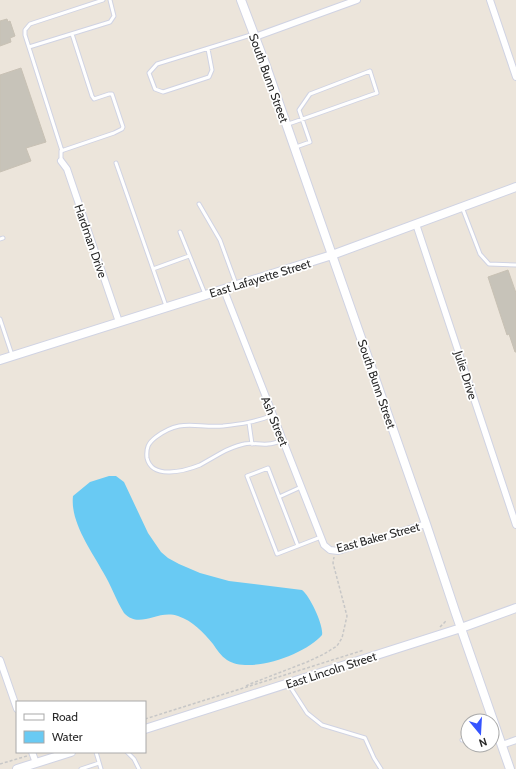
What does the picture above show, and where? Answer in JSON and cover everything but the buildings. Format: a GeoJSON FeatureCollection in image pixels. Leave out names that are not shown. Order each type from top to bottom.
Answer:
{"type":"FeatureCollection","features":[{"type":"Feature","properties":{"kind":"street","name":"South Bunn Street"},"geometry":{"type":"LineString","coordinates":[[241,0],[426,524],[489,713]]}},
{"type":"Feature","properties":{"kind":"street"},"geometry":{"type":"LineString","coordinates":[[254,36],[357,0]]}},
{"type":"Feature","properties":{"kind":"street"},"geometry":{"type":"LineString","coordinates":[[490,0],[516,77]]}},
{"type":"Feature","properties":{"kind":"street","name":"Hardman Drive"},"geometry":{"type":"LineString","coordinates":[[61,161],[67,169],[119,322]]}},
{"type":"Feature","properties":{"kind":"street","name":"East Lafayette Street"},"geometry":{"type":"LineString","coordinates":[[0,360],[332,256],[516,187]]}},
{"type":"Feature","properties":{"kind":"street","name":"Julie Drive"},"geometry":{"type":"LineString","coordinates":[[416,224],[516,525]]}},
{"type":"Feature","properties":{"kind":"street","name":"Ash Street"},"geometry":{"type":"LineString","coordinates":[[224,290],[324,545],[332,551]]}},
{"type":"Feature","properties":{"kind":"street","name":"East Baker Street"},"geometry":{"type":"LineString","coordinates":[[332,551],[426,524]]}},
{"type":"Feature","properties":{"kind":"street","name":"East Lincoln Street"},"geometry":{"type":"LineString","coordinates":[[146,728],[461,628],[516,608]]}},
{"type":"Feature","properties":{"kind":"street"},"geometry":{"type":"LineString","coordinates":[[0,660],[16,706]]}},
{"type":"Feature","properties":{"kind":"street"},"geometry":{"type":"LineString","coordinates":[[502,745],[516,740]]}},
{"type":"Feature","properties":{"kind":"street","name":"South Bunn Street"},"geometry":{"type":"LineString","coordinates":[[500,741],[509,769]]}},
{"type":"Feature","properties":{"kind":"street"},"geometry":{"type":"LineString","coordinates":[[33,753],[36,763]]}},
{"type":"Feature","properties":{"kind":"street"},"geometry":{"type":"LineString","coordinates":[[18,769],[68,753]]}},
{"type":"Feature","properties":{"kind":"lane"},"geometry":{"type":"LineString","coordinates":[[61,161],[62,151],[25,35],[25,30],[30,24],[103,0]]}},
{"type":"Feature","properties":{"kind":"lane"},"geometry":{"type":"LineString","coordinates":[[29,47],[110,22],[114,16],[110,0]]}},
{"type":"Feature","properties":{"kind":"lane"},"geometry":{"type":"LineString","coordinates":[[62,151],[114,133],[123,127],[112,94],[94,99],[92,96],[72,34]]}},
{"type":"Feature","properties":{"kind":"lane"},"geometry":{"type":"LineString","coordinates":[[208,49],[212,70],[209,77],[163,92],[155,89],[149,73],[156,64],[208,49],[254,36]]}},
{"type":"Feature","properties":{"kind":"lane"},"geometry":{"type":"LineString","coordinates":[[286,125],[302,119],[377,93],[370,71],[310,94],[299,110],[302,119],[310,142],[294,148]]}},
{"type":"Feature","properties":{"kind":"lane"},"geometry":{"type":"LineString","coordinates":[[116,164],[167,307]]}},
{"type":"Feature","properties":{"kind":"lane"},"geometry":{"type":"LineString","coordinates":[[199,204],[220,240],[236,286]]}},
{"type":"Feature","properties":{"kind":"lane"},"geometry":{"type":"LineString","coordinates":[[462,207],[480,254],[489,264],[516,265]]}},
{"type":"Feature","properties":{"kind":"lane"},"geometry":{"type":"LineString","coordinates":[[180,232],[205,296]]}},
{"type":"Feature","properties":{"kind":"lane"},"geometry":{"type":"LineString","coordinates":[[153,269],[189,256]]}},
{"type":"Feature","properties":{"kind":"lane"},"geometry":{"type":"LineString","coordinates":[[0,319],[12,356]]}},
{"type":"Feature","properties":{"kind":"lane"},"geometry":{"type":"LineString","coordinates":[[273,415],[249,423],[211,427],[190,425],[171,427],[151,440],[147,446],[146,452],[148,461],[153,468],[163,472],[191,468],[200,465],[222,452],[246,444],[270,444],[283,440]]}},
{"type":"Feature","properties":{"kind":"lane"},"geometry":{"type":"LineString","coordinates":[[249,423],[252,444]]}},
{"type":"Feature","properties":{"kind":"lane"},"geometry":{"type":"LineString","coordinates":[[298,546],[268,468],[247,476],[277,554],[298,546],[321,537]]}},
{"type":"Feature","properties":{"kind":"lane"},"geometry":{"type":"LineString","coordinates":[[279,497],[301,487]]}},
{"type":"Feature","properties":{"kind":"lane"},"geometry":{"type":"LineString","coordinates":[[288,683],[307,713],[322,725],[365,738],[381,769]]}},
{"type":"Feature","properties":{"kind":"lane"},"geometry":{"type":"LineString","coordinates":[[96,753],[101,769]]}},
{"type":"Feature","properties":{"kind":"lane"},"geometry":{"type":"LineString","coordinates":[[128,753],[134,759],[139,769]]}},
{"type":"Feature","properties":{"kind":"lane"},"geometry":{"type":"LineString","coordinates":[[81,769],[99,763]]}},
{"type":"Feature","properties":{"kind":"path"},"geometry":{"type":"LineString","coordinates":[[245,687],[307,662],[337,646],[342,638],[347,616],[333,563],[332,551]]}},
{"type":"Feature","properties":{"kind":"path"},"geometry":{"type":"LineString","coordinates":[[440,626],[446,621]]}},
{"type":"Feature","properties":{"kind":"path","name":"East Lincoln Street"},"geometry":{"type":"LineString","coordinates":[[146,719],[365,650]]}},
{"type":"Feature","properties":{"kind":"path"},"geometry":{"type":"LineString","coordinates":[[0,764],[33,753]]}},
{"type":"Feature","properties":{"kind":"water"},"geometry":{"type":"Polygon","coordinates":[[[109,476],[116,476],[124,482],[148,533],[161,552],[168,558],[200,573],[229,581],[302,590],[309,598],[316,611],[321,625],[322,635],[304,649],[277,660],[263,664],[237,664],[227,660],[219,653],[201,631],[183,618],[178,616],[163,615],[143,620],[130,618],[124,613],[118,603],[106,577],[82,536],[73,506],[73,496],[90,482],[109,476]]]}}]}
